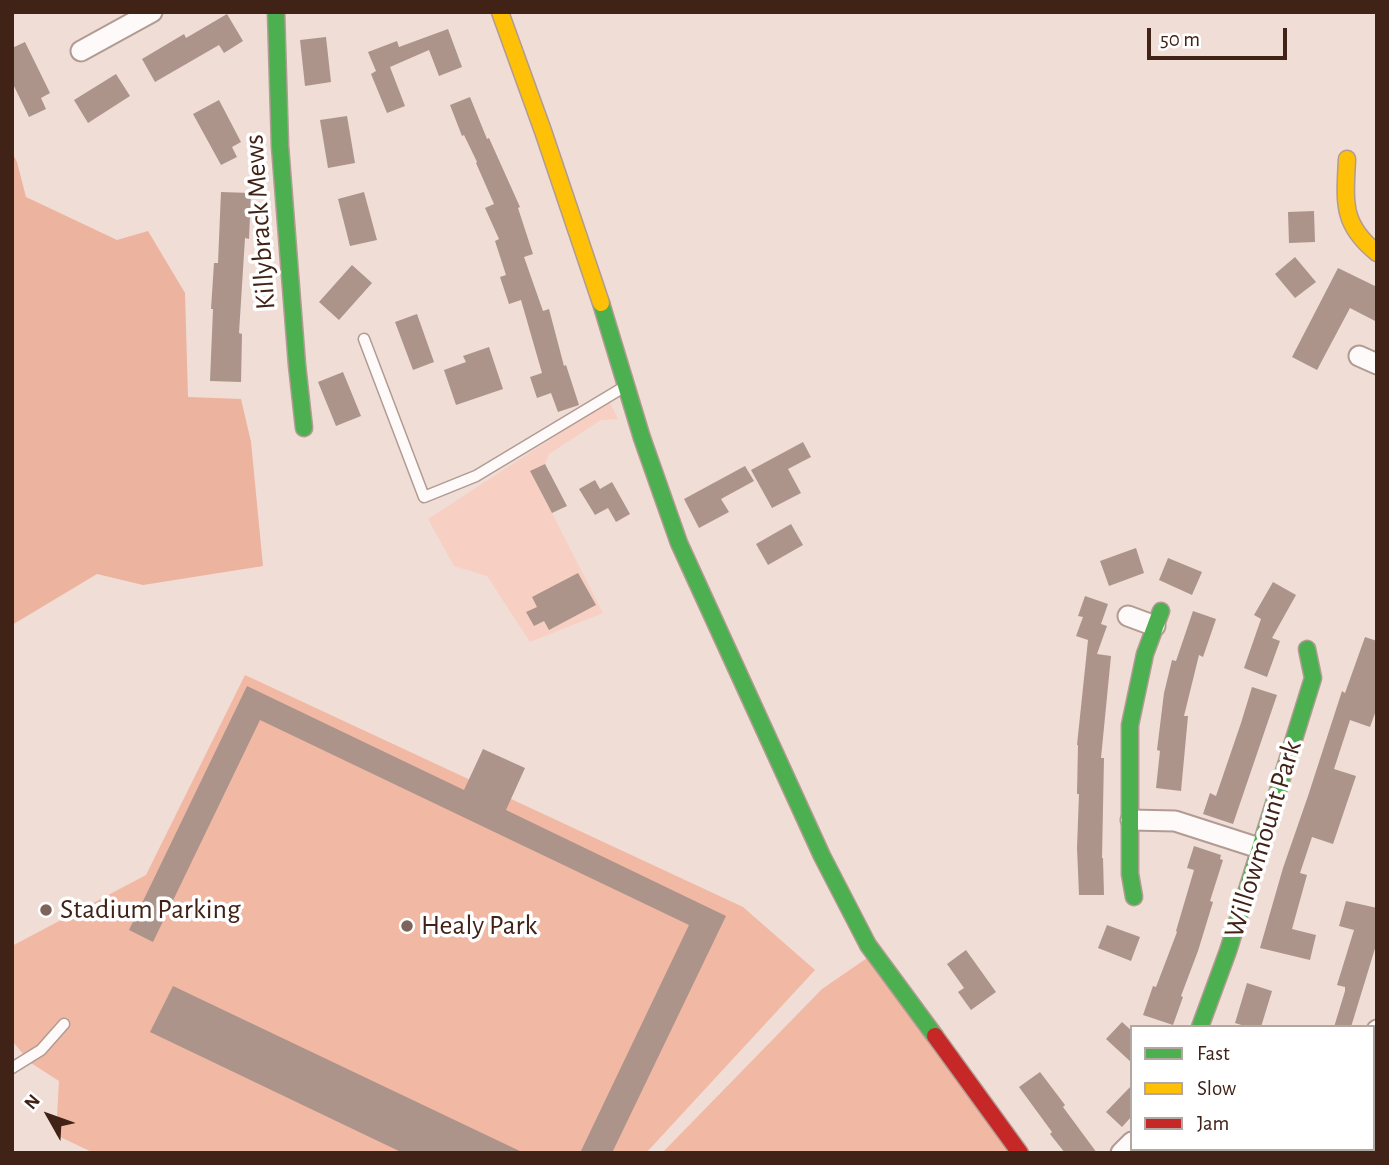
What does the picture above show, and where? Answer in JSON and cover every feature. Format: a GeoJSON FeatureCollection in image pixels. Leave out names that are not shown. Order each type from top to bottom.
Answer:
{"type":"FeatureCollection","features":[{"type":"Feature","properties":{"kind":"street"},"geometry":{"type":"LineString","coordinates":[[81,51],[152,12]]}},
{"type":"Feature","properties":{"kind":"street","name":"Killybrack Mews"},"geometry":{"type":"LineString","coordinates":[[276,12],[280,146],[304,428]]}},
{"type":"Feature","properties":{"kind":"street"},"geometry":{"type":"LineString","coordinates":[[500,12],[598,292],[642,438],[678,542],[822,856],[869,945],[1020,1153]]}},
{"type":"Feature","properties":{"kind":"street"},"geometry":{"type":"LineString","coordinates":[[1347,159],[1348,217],[1353,232],[1377,253]]}},
{"type":"Feature","properties":{"kind":"street"},"geometry":{"type":"LineString","coordinates":[[1128,617],[1158,619],[1145,654],[1130,725],[1130,874],[1134,897]]}},
{"type":"Feature","properties":{"kind":"street","name":"Willowmount Park"},"geometry":{"type":"LineString","coordinates":[[1201,1025],[1227,951],[1313,678],[1307,649]]}},
{"type":"Feature","properties":{"kind":"street"},"geometry":{"type":"LineString","coordinates":[[1131,820],[1175,821],[1259,848]]}},
{"type":"Feature","properties":{"kind":"lane"},"geometry":{"type":"LineString","coordinates":[[364,339],[424,497],[476,476],[626,386]]}},
{"type":"Feature","properties":{"kind":"lane"},"geometry":{"type":"LineString","coordinates":[[12,1068],[40,1050],[64,1024]]}},
{"type":"Feature","properties":{"kind":"shaded area"},"geometry":{"type":"Polygon","coordinates":[[[12,152],[26,197],[117,240],[148,231],[185,293],[188,397],[241,399],[251,442],[263,566],[143,585],[97,574],[12,625],[12,152]]]}},
{"type":"Feature","properties":{"kind":"shaded area"},"geometry":{"type":"Polygon","coordinates":[[[609,401],[618,419],[601,420],[549,454],[545,464],[531,472],[603,613],[530,642],[487,576],[454,566],[428,519],[609,401]]]}},
{"type":"Feature","properties":{"kind":"shaded area","name":"Healy Park"},"geometry":{"type":"Polygon","coordinates":[[[245,675],[743,907],[815,970],[646,1153],[94,1153],[56,1135],[59,1081],[31,1063],[12,1041],[12,946],[146,875],[245,675]]]}},
{"type":"Feature","properties":{"kind":"shaded area"},"geometry":{"type":"Polygon","coordinates":[[[870,956],[1011,1153],[662,1153],[822,989],[870,956]]]}},
{"type":"Feature","properties":{"kind":"building"},"geometry":{"type":"Polygon","coordinates":[[[227,14],[243,41],[224,53],[219,45],[155,82],[142,59],[184,34],[186,38],[227,14]]]}},
{"type":"Feature","properties":{"kind":"building"},"geometry":{"type":"Polygon","coordinates":[[[448,29],[462,67],[439,76],[429,50],[390,67],[405,106],[387,113],[371,74],[376,71],[368,52],[397,41],[399,47],[448,29]]]}},
{"type":"Feature","properties":{"kind":"building"},"geometry":{"type":"Polygon","coordinates":[[[326,37],[331,82],[305,86],[300,40],[326,37]]]}},
{"type":"Feature","properties":{"kind":"building"},"geometry":{"type":"Polygon","coordinates":[[[25,42],[50,93],[41,98],[46,109],[29,117],[12,82],[12,48],[25,42]]]}},
{"type":"Feature","properties":{"kind":"building"},"geometry":{"type":"Polygon","coordinates":[[[116,74],[130,96],[88,123],[74,100],[116,74]]]}},
{"type":"Feature","properties":{"kind":"building"},"geometry":{"type":"Polygon","coordinates":[[[470,97],[520,207],[518,208],[533,254],[524,257],[543,311],[549,309],[564,366],[566,365],[579,405],[558,412],[551,393],[537,398],[530,377],[542,373],[521,300],[509,304],[500,277],[506,275],[495,241],[499,239],[485,208],[494,204],[450,105],[470,97]]]}},
{"type":"Feature","properties":{"kind":"building"},"geometry":{"type":"Polygon","coordinates":[[[219,100],[241,142],[232,147],[237,157],[221,165],[193,114],[219,100]]]}},
{"type":"Feature","properties":{"kind":"building"},"geometry":{"type":"Polygon","coordinates":[[[347,116],[355,163],[328,168],[320,120],[347,116]]]}},
{"type":"Feature","properties":{"kind":"building"},"geometry":{"type":"Polygon","coordinates":[[[221,192],[251,193],[249,239],[245,238],[239,333],[242,334],[241,382],[210,381],[211,309],[214,263],[218,263],[221,192]]]}},
{"type":"Feature","properties":{"kind":"building"},"geometry":{"type":"Polygon","coordinates":[[[364,192],[377,240],[350,246],[338,199],[364,192]]]}},
{"type":"Feature","properties":{"kind":"building"},"geometry":{"type":"Polygon","coordinates":[[[1314,211],[1315,242],[1289,243],[1288,212],[1314,211]]]}},
{"type":"Feature","properties":{"kind":"building"},"geometry":{"type":"Polygon","coordinates":[[[1295,257],[1316,282],[1295,298],[1275,274],[1295,257]]]}},
{"type":"Feature","properties":{"kind":"building"},"geometry":{"type":"Polygon","coordinates":[[[352,265],[372,283],[339,320],[319,302],[352,265]]]}},
{"type":"Feature","properties":{"kind":"building"},"geometry":{"type":"Polygon","coordinates":[[[1338,268],[1377,287],[1377,322],[1350,308],[1317,370],[1292,357],[1338,268]]]}},
{"type":"Feature","properties":{"kind":"building"},"geometry":{"type":"Polygon","coordinates":[[[417,314],[434,362],[413,370],[395,322],[417,314]]]}},
{"type":"Feature","properties":{"kind":"building"},"geometry":{"type":"Polygon","coordinates":[[[489,347],[503,389],[456,405],[444,370],[466,362],[463,356],[489,347]]]}},
{"type":"Feature","properties":{"kind":"building"},"geometry":{"type":"Polygon","coordinates":[[[343,372],[361,416],[336,426],[318,382],[343,372]]]}},
{"type":"Feature","properties":{"kind":"building"},"geometry":{"type":"Polygon","coordinates":[[[803,442],[811,457],[788,469],[801,493],[772,508],[751,470],[803,442]]]}},
{"type":"Feature","properties":{"kind":"building"},"geometry":{"type":"Polygon","coordinates":[[[545,464],[567,506],[552,513],[530,471],[545,464]]]}},
{"type":"Feature","properties":{"kind":"building"},"geometry":{"type":"Polygon","coordinates":[[[745,466],[754,481],[721,499],[729,512],[699,528],[684,499],[745,466]]]}},
{"type":"Feature","properties":{"kind":"building"},"geometry":{"type":"Polygon","coordinates":[[[595,480],[600,489],[612,482],[630,514],[616,522],[608,508],[595,515],[579,489],[595,480]]]}},
{"type":"Feature","properties":{"kind":"building"},"geometry":{"type":"Polygon","coordinates":[[[791,524],[803,545],[768,565],[756,544],[791,524]]]}},
{"type":"Feature","properties":{"kind":"building"},"geometry":{"type":"Polygon","coordinates":[[[1136,548],[1144,573],[1109,586],[1100,561],[1136,548]]]}},
{"type":"Feature","properties":{"kind":"building"},"geometry":{"type":"Polygon","coordinates":[[[1168,558],[1202,572],[1192,595],[1159,580],[1168,558]]]}},
{"type":"Feature","properties":{"kind":"building"},"geometry":{"type":"Polygon","coordinates":[[[578,573],[596,605],[549,630],[544,621],[534,626],[526,612],[537,607],[532,597],[578,573]]]}},
{"type":"Feature","properties":{"kind":"building"},"geometry":{"type":"Polygon","coordinates":[[[1273,582],[1296,595],[1272,638],[1280,641],[1267,677],[1244,668],[1261,619],[1254,615],[1273,582]]]}},
{"type":"Feature","properties":{"kind":"building"},"geometry":{"type":"Polygon","coordinates":[[[1085,596],[1108,604],[1101,624],[1107,626],[1097,654],[1111,656],[1101,758],[1104,758],[1104,895],[1079,895],[1077,745],[1088,640],[1076,636],[1083,617],[1078,616],[1085,596]]]}},
{"type":"Feature","properties":{"kind":"building"},"geometry":{"type":"Polygon","coordinates":[[[1193,611],[1216,619],[1203,657],[1199,655],[1184,716],[1188,716],[1181,791],[1156,788],[1160,751],[1157,750],[1164,693],[1172,660],[1176,661],[1193,611]]]}},
{"type":"Feature","properties":{"kind":"building"},"geometry":{"type":"Polygon","coordinates":[[[1365,637],[1377,641],[1377,708],[1370,727],[1350,720],[1334,769],[1356,776],[1333,844],[1312,837],[1300,873],[1307,875],[1292,929],[1316,935],[1310,960],[1260,948],[1283,868],[1342,691],[1345,693],[1365,637]]]}},
{"type":"Feature","properties":{"kind":"building"},"geometry":{"type":"Polygon","coordinates":[[[247,686],[464,790],[483,749],[525,768],[506,810],[726,916],[612,1153],[580,1153],[689,925],[260,720],[153,942],[129,930],[247,686]]]}},
{"type":"Feature","properties":{"kind":"building"},"geometry":{"type":"Polygon","coordinates":[[[1252,687],[1277,695],[1233,824],[1203,814],[1210,793],[1216,796],[1252,687]]]}},
{"type":"Feature","properties":{"kind":"building"},"geometry":{"type":"Polygon","coordinates":[[[1194,846],[1221,855],[1220,859],[1223,860],[1210,901],[1213,902],[1173,1025],[1143,1015],[1177,932],[1194,870],[1187,868],[1194,846]]]}},
{"type":"Feature","properties":{"kind":"building"},"geometry":{"type":"Polygon","coordinates":[[[1346,901],[1377,908],[1377,942],[1352,1025],[1335,1025],[1345,991],[1345,987],[1337,985],[1354,930],[1339,926],[1346,901]]]}},
{"type":"Feature","properties":{"kind":"building"},"geometry":{"type":"Polygon","coordinates":[[[1107,925],[1140,937],[1131,961],[1098,948],[1107,925]]]}},
{"type":"Feature","properties":{"kind":"building"},"geometry":{"type":"Polygon","coordinates":[[[966,950],[996,992],[971,1010],[958,992],[964,988],[947,964],[966,950]]]}},
{"type":"Feature","properties":{"kind":"building"},"geometry":{"type":"Polygon","coordinates":[[[1247,983],[1272,991],[1262,1025],[1235,1023],[1247,983]]]}},
{"type":"Feature","properties":{"kind":"building"},"geometry":{"type":"Polygon","coordinates":[[[173,986],[524,1153],[403,1153],[150,1032],[173,986]]]}},
{"type":"Feature","properties":{"kind":"building"},"geometry":{"type":"Polygon","coordinates":[[[1122,1022],[1130,1029],[1130,1061],[1106,1039],[1122,1022]]]}},
{"type":"Feature","properties":{"kind":"building"},"geometry":{"type":"Polygon","coordinates":[[[1040,1072],[1097,1153],[1065,1153],[1050,1134],[1052,1132],[1019,1087],[1040,1072]]]}},
{"type":"Feature","properties":{"kind":"building"},"geometry":{"type":"Polygon","coordinates":[[[1130,1087],[1130,1118],[1122,1127],[1106,1112],[1130,1087]]]}},
{"type":"Feature","properties":{"kind":"traffic: fast"},"geometry":{"type":"LineString","coordinates":[[276,12],[280,146],[304,428]]}},
{"type":"Feature","properties":{"kind":"traffic: fast"},"geometry":{"type":"LineString","coordinates":[[601,303],[642,438],[679,543],[822,856],[868,945],[935,1036]]}},
{"type":"Feature","properties":{"kind":"traffic: fast"},"geometry":{"type":"LineString","coordinates":[[1134,897],[1130,874],[1130,725],[1145,654],[1161,611]]}},
{"type":"Feature","properties":{"kind":"traffic: fast"},"geometry":{"type":"LineString","coordinates":[[1201,1025],[1228,951],[1313,678],[1307,649]]}},
{"type":"Feature","properties":{"kind":"traffic: slow"},"geometry":{"type":"LineString","coordinates":[[500,12],[601,303]]}},
{"type":"Feature","properties":{"kind":"traffic: slow"},"geometry":{"type":"LineString","coordinates":[[1347,159],[1346,200],[1351,222],[1365,242],[1377,253]]}},
{"type":"Feature","properties":{"kind":"traffic: jam"},"geometry":{"type":"LineString","coordinates":[[935,1036],[1020,1153]]}},
{"type":"Feature","properties":{"kind":"place","name":"Stadium Parking"},"geometry":{"type":"Point","coordinates":[46,910]}},
{"type":"Feature","properties":{"kind":"place","name":"Healy Park"},"geometry":{"type":"Point","coordinates":[407,926]}}]}
